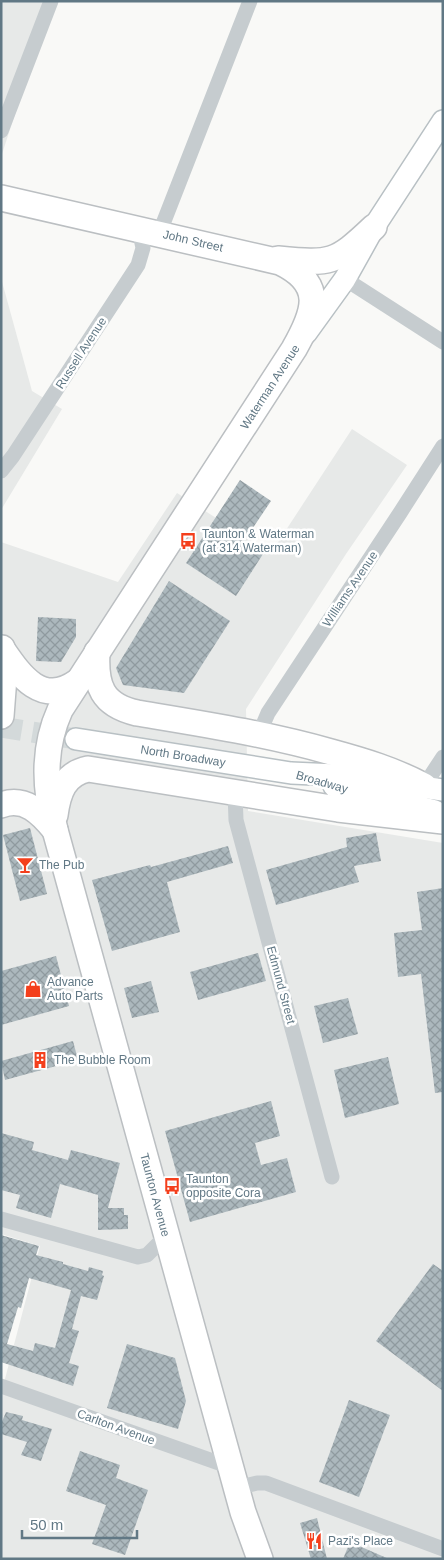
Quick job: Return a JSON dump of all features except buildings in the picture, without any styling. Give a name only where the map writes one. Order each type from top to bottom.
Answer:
[{"type":"highway","name":"John Street","points":[[1,198],[280,262],[301,276],[311,290],[311,314],[294,350]]},
{"type":"highway","points":[[264,258],[310,262],[330,260],[348,252],[374,227]]},
{"type":"highway","name":"Waterman Avenue","points":[[77,682],[294,350]]},
{"type":"highway","points":[[2,647],[18,672],[34,687],[55,690],[67,688],[77,682]]},
{"type":"highway","points":[[1,716],[4,677],[2,647]]},
{"type":"highway","points":[[96,652],[96,670],[99,685],[105,697],[115,706],[137,713],[300,743],[370,763],[433,788]]},
{"type":"highway","name":"Taunton Avenue","points":[[77,682],[56,718],[48,747],[46,766],[47,791],[54,830],[242,1512],[260,1559]]},
{"type":"highway","points":[[54,830],[56,808],[61,790],[69,777],[88,769],[338,809],[443,821]]},
{"type":"highway","points":[[1,805],[13,802],[27,805],[38,812],[54,830]]},
{"type":"highway","points":[[242,1512],[251,1559]]},
{"type":"main road","name":"Waterman Avenue","points":[[294,350],[345,279],[374,227],[443,121]]},
{"type":"main road","name":"North Broadway","points":[[76,739],[291,773]]},
{"type":"main road","name":"Broadway","points":[[291,773],[336,775],[433,788]]},
{"type":"main road","name":"Broadway","points":[[291,773],[335,787],[443,813]]},
{"type":"street","points":[[1,131],[52,1]]},
{"type":"street","name":"Russell Avenue","points":[[1,471],[138,264],[143,242],[250,1]]},
{"type":"street","points":[[345,279],[443,342]]},
{"type":"street","name":"Williams Avenue","points":[[259,734],[268,713],[443,446]]},
{"type":"street","points":[[433,788],[443,757]]},
{"type":"street","name":"Edmund Street","points":[[235,793],[236,820],[332,1176]]},
{"type":"street","points":[[1,1219],[133,1257],[147,1255],[166,1236]]},
{"type":"street","name":"Carlton Avenue","points":[[1,1386],[233,1478]]},
{"type":"street","points":[[233,1478],[266,1483],[443,1549]]},
{"type":"shaded area","points":[[1,1],[52,1],[1,157]]},
{"type":"shaded area","points":[[1,278],[32,391],[62,409],[1,510]]},
{"type":"shaded area","points":[[352,429],[407,465],[346,554],[246,709],[248,811],[443,843],[443,1559],[1,1559],[1,1394],[40,1246],[1,1234],[1,542],[118,582],[177,493],[271,553]]},
{"type":"tunnel","points":[[1,727],[76,739]]},
{"type":"place","name":"Taunton & Waterman (at 314 Waterman)","points":[[188,541]]},
{"type":"place","name":"The Pub","points":[[25,865]]},
{"type":"place","name":"Advance Auto Parts","points":[[33,989]]},
{"type":"place","name":"The Bubble Room","points":[[40,1060]]},
{"type":"place","name":"Taunton opposite Cora","points":[[172,1186]]},
{"type":"place","name":"Pazi's Place","points":[[314,1541]]}]
